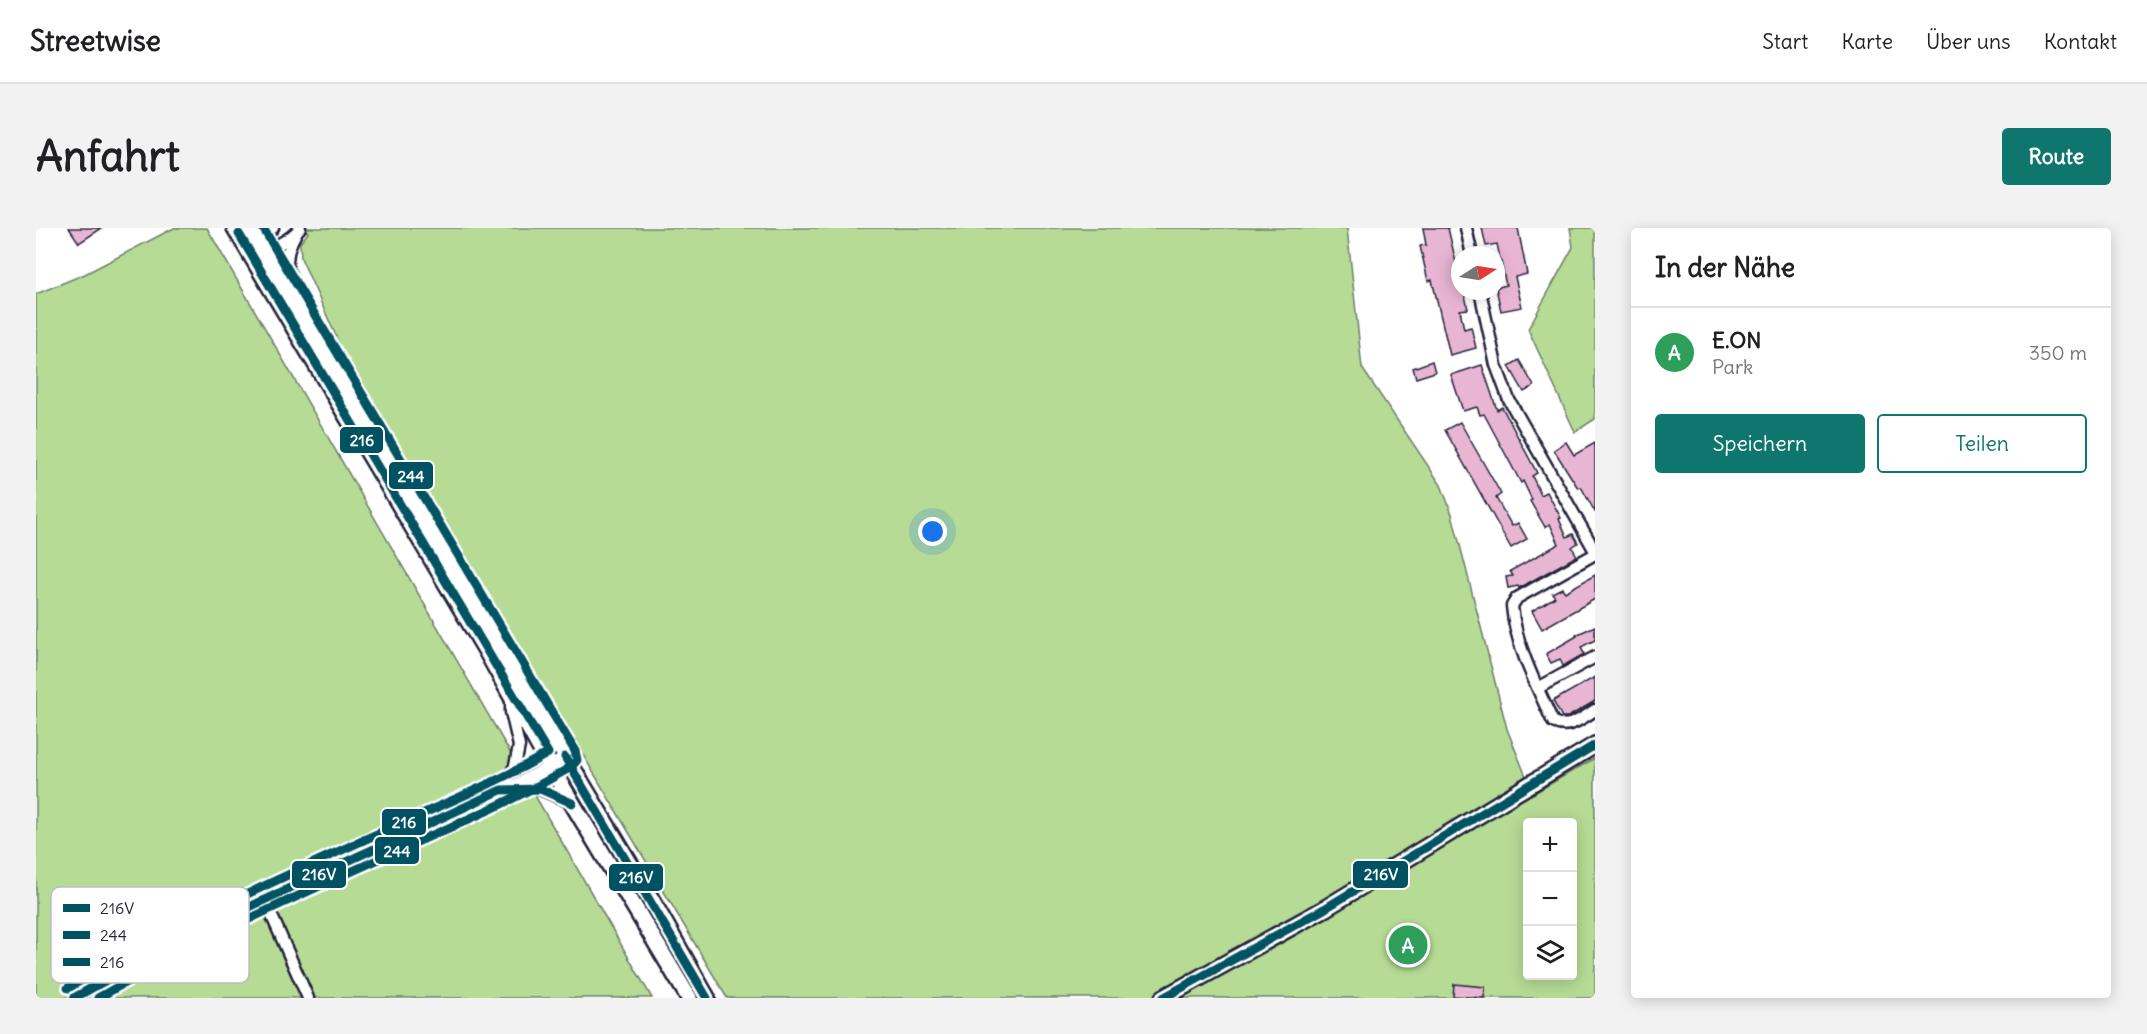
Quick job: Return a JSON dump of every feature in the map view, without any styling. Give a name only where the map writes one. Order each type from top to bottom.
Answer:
[{"type":"main road","points":[[235,228],[254,242],[299,313],[707,998]]},
{"type":"main road","points":[[254,242],[550,766],[689,998]]},
{"type":"main road","points":[[1163,998],[1324,909],[1595,745]]},
{"type":"street","points":[[254,242],[273,228]]},
{"type":"street","points":[[1466,228],[1470,246]]},
{"type":"street","points":[[254,242],[282,242],[298,230]]},
{"type":"street","points":[[298,230],[291,242],[286,269],[299,313]]},
{"type":"street","points":[[1482,300],[1496,365],[1509,400],[1595,553],[1517,598],[1512,606],[1513,618],[1553,722],[1560,726],[1567,726],[1595,710]]},
{"type":"street","points":[[1538,688],[1595,657]]},
{"type":"street","points":[[501,790],[515,766],[519,746],[511,712],[511,697]]},
{"type":"street","points":[[249,906],[501,790],[565,757]]},
{"type":"street","points":[[501,790],[540,789],[572,803]]},
{"type":"street","points":[[264,898],[308,998]]},
{"type":"street","points":[[74,998],[98,983]]},
{"type":"green space","points":[[174,228],[207,228],[652,998],[36,998],[36,294],[85,274]]},
{"type":"green space","points":[[305,228],[1347,228],[1362,368],[1441,485],[1452,514],[1507,729],[1533,794],[1595,758],[1595,998],[727,998],[340,345],[301,258],[300,243],[308,233]]},
{"type":"green space","points":[[1570,228],[1595,228],[1595,419],[1575,432],[1528,329],[1573,247]]},
{"type":"green space","points":[[293,264],[330,342],[423,499],[418,498],[313,322],[295,281]]},
{"type":"building","points":[[69,228],[102,228],[79,243]]},
{"type":"building","points":[[1423,228],[1448,228],[1452,246],[1451,300],[1466,300],[1468,309],[1460,310],[1464,329],[1471,327],[1476,348],[1450,355],[1432,280],[1428,281],[1420,246],[1426,245]]},
{"type":"building","points":[[1482,228],[1518,228],[1527,274],[1515,277],[1522,307],[1501,311],[1499,300],[1505,300],[1506,285],[1505,246],[1497,246],[1497,244],[1486,246]]},
{"type":"building","points":[[1519,360],[1534,386],[1524,392],[1509,366]]},
{"type":"building","points":[[1432,361],[1435,372],[1416,378],[1413,368]]},
{"type":"building","points":[[1482,365],[1497,410],[1502,407],[1537,473],[1532,476],[1541,495],[1547,492],[1561,518],[1559,519],[1567,537],[1573,534],[1578,543],[1572,547],[1577,556],[1519,588],[1518,586],[1508,588],[1506,577],[1513,576],[1510,571],[1559,544],[1550,524],[1545,527],[1530,501],[1532,500],[1523,481],[1521,483],[1484,414],[1480,415],[1477,407],[1463,411],[1451,375]]},
{"type":"building","points":[[1460,422],[1501,494],[1496,498],[1512,526],[1518,523],[1527,539],[1511,548],[1445,430]]},
{"type":"building","points":[[1566,442],[1574,455],[1595,443],[1595,512],[1581,487],[1578,488],[1554,450]]},
{"type":"building","points":[[1595,575],[1595,599],[1542,629],[1532,611],[1555,597],[1552,593],[1562,588],[1565,592]]},
{"type":"building","points":[[1595,626],[1595,640],[1581,647],[1584,654],[1563,666],[1560,659],[1551,663],[1546,654]]},
{"type":"building","points":[[1595,677],[1595,701],[1568,717],[1562,717],[1553,701]]},
{"type":"building","points":[[1454,984],[1485,987],[1484,998],[1453,996]]},
{"type":"transit line","name":"244","points":[[249,919],[508,801],[571,767],[577,760],[575,751],[263,228]]},
{"type":"transit line","name":"216","points":[[239,234],[548,753],[486,785],[249,893]]},
{"type":"transit line","name":"216V","points":[[1163,998],[1324,909],[1595,745]]},
{"type":"transit line","name":"216V","points":[[565,757],[707,998]]},
{"type":"transit line","name":"216V","points":[[249,907],[501,790],[540,789],[572,803]]},
{"type":"transit line","name":"216","points":[[68,988],[77,983]]},
{"type":"transit line","name":"216V","points":[[74,998],[101,983]]},
{"type":"transit line","name":"244","points":[[98,998],[124,983]]},
{"type":"place","name":"E.ON","points":[[1408,945]]}]
